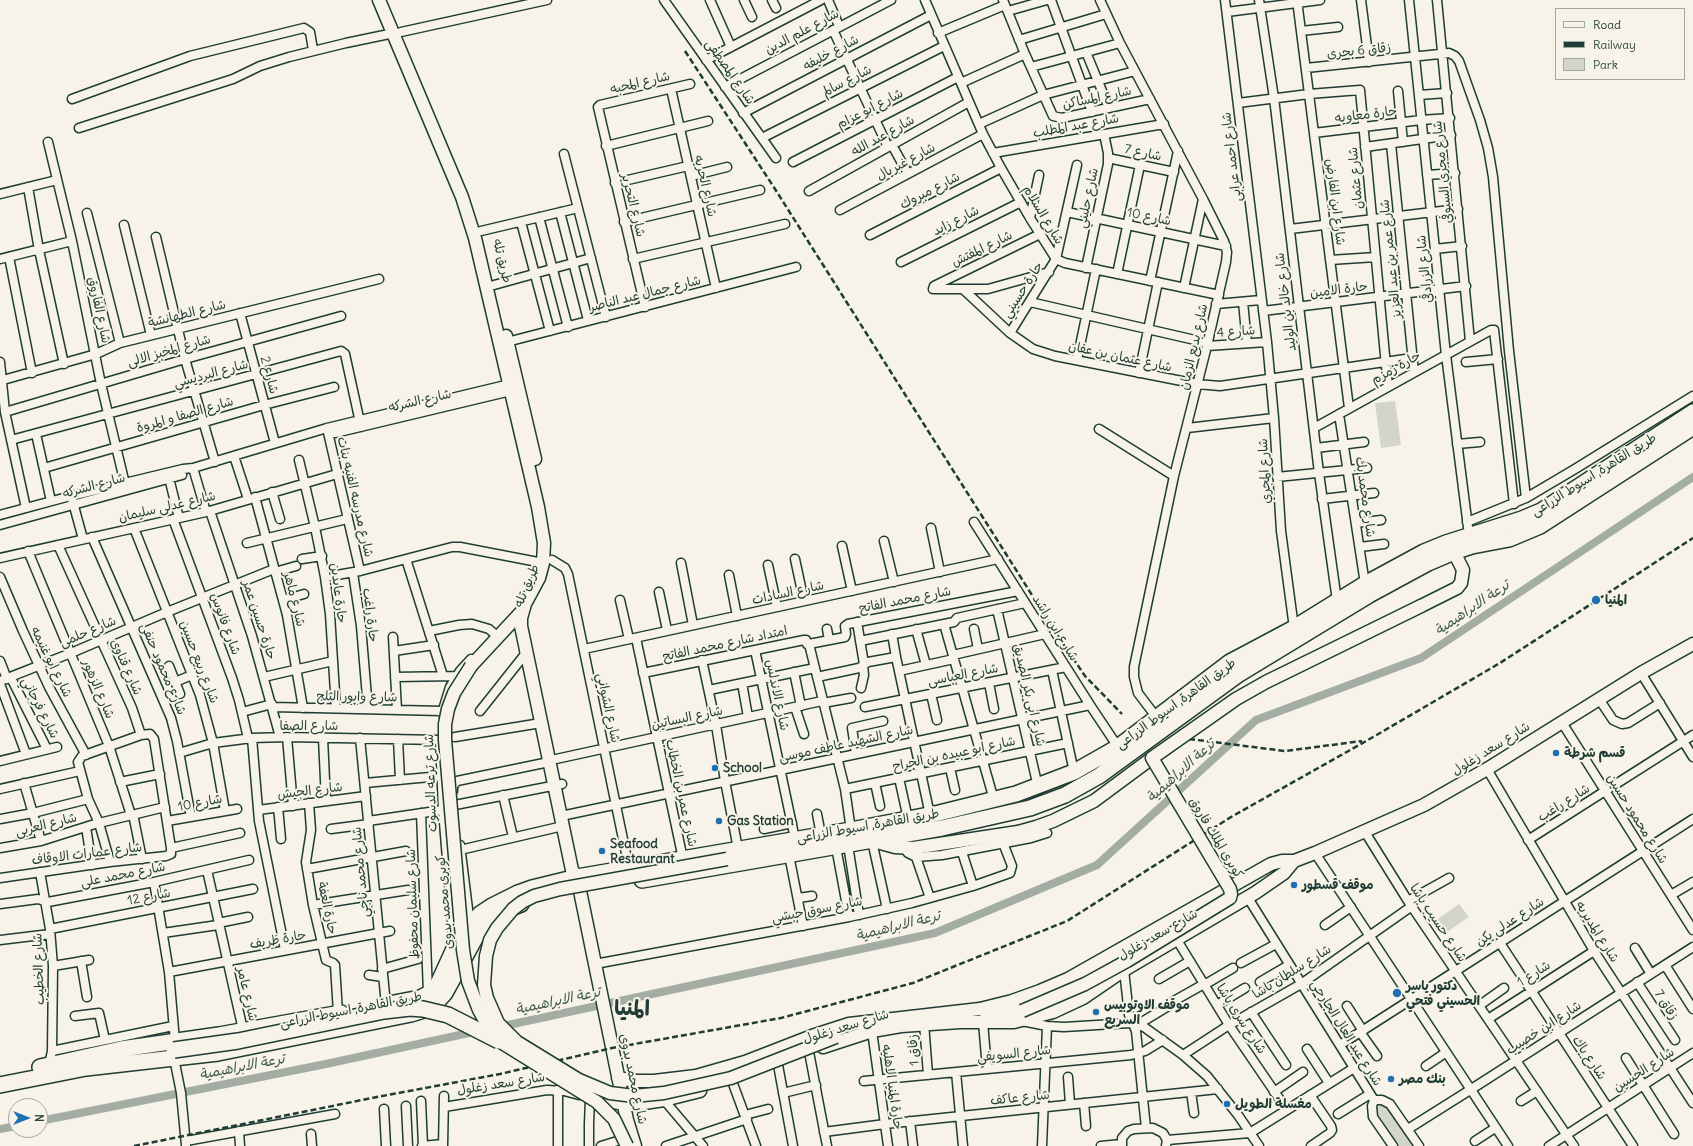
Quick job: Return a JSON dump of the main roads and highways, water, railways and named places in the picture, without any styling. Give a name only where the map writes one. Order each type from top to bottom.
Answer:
[{"type":"highway","name":"طريق القاهرة, اسيوط الزراعى","points":[[0,1085],[86,1068],[174,1055],[218,1053],[403,1016],[424,1010],[436,1003],[445,993],[478,932],[507,904],[532,888],[579,884],[789,855],[872,841],[994,800],[1038,787],[1074,772],[1118,747],[1157,718],[1294,628],[1366,584],[1468,529],[1522,520],[1541,511],[1693,412]]},
{"type":"highway","name":"طريق القاهرة, اسيوط الزراعى","points":[[579,884],[629,868],[683,859],[732,854],[795,839],[908,819],[937,819],[1030,808],[1065,795],[1099,776],[1234,668],[1428,563],[1472,546],[1509,539],[1540,526],[1693,427]]},
{"type":"highway","name":"طريق القاهرة, اسيوط الزراعى","points":[[174,1055],[243,1030],[420,998],[428,994],[437,986],[454,949],[470,925],[480,914],[507,904]]},
{"type":"highway","points":[[0,1076],[51,1058],[80,1057],[94,1060],[174,1055],[384,1011],[410,1008],[423,1009],[448,1015],[500,1040]]},
{"type":"main road","name":"طريق تله","points":[[379,0],[398,33],[461,171],[481,231],[494,285],[504,343]]},
{"type":"main road","name":"طريق تله","points":[[387,0],[398,33],[462,197],[504,343],[514,387],[548,562],[539,578],[521,626],[541,723],[553,760]]},
{"type":"main road","name":"طريق القاهرة, اسيوط الزراعى","points":[[732,854],[852,839],[872,841],[904,848],[1018,832],[1053,821],[1094,801],[1236,699],[1266,682],[1457,588],[1461,583],[1463,570],[1454,552]]},
{"type":"main road","name":"طريق تله","points":[[524,616],[529,632],[558,784],[572,870],[579,884]]},
{"type":"main road","name":"كوبرى محمد بدوى","points":[[524,616],[496,635],[471,666],[454,693],[448,708],[445,724],[445,740],[465,966],[473,996],[488,1026],[500,1040],[597,1102],[614,1119],[627,1143]]},
{"type":"main road","name":"شارع سعد زغلول","points":[[618,1078],[636,1081],[654,1081],[696,1076],[745,1062],[812,1036],[849,1024],[980,1009],[1012,1001],[1068,979],[1265,867],[1276,862],[1294,860],[1315,853],[1424,805],[1487,769],[1641,673],[1693,644]]},
{"type":"main road","name":"كوبرى الملك فاروق","points":[[980,1009],[996,1013],[1007,1013],[1021,1016],[1085,984],[1134,957],[1230,898],[1230,889],[1152,758]]},
{"type":"main road","points":[[732,854],[560,889],[534,896],[522,902],[509,913],[497,928],[490,940],[486,956],[484,985],[487,998],[498,1023],[517,1042],[579,1080],[610,1093],[634,1096],[664,1093],[730,1078],[836,1037],[894,1019]]},
{"type":"main road","name":"شارع سعد زغلول","points":[[624,1106],[664,1100],[732,1081],[778,1065],[809,1052],[872,1031],[924,1024],[984,1022],[1064,1008],[1083,998],[1124,970],[1248,898],[1275,880],[1294,860]]},
{"type":"main road","name":"شارع محمد بدوى","points":[[579,884],[624,1106],[627,1143]]},
{"type":"main road","points":[[1007,1013],[1007,1008],[1012,1001]]},
{"type":"waterway","name":"ترعة الابراهيمية","points":[[499,1027],[935,933],[1097,865],[1256,720],[1421,658],[1693,477]]},
{"type":"waterway","name":"ترعة الابراهيمية","points":[[48,1119],[326,1064],[478,1031]]},
{"type":"waterway","name":"ترعة الابراهيمية","points":[[0,1129],[8,1128]]},
{"type":"railway","points":[[685,51],[775,189],[1056,633],[1085,676],[1122,714]]},
{"type":"railway","points":[[134,1146],[500,1074],[612,1048],[781,1018],[913,983],[1067,921],[1231,817],[1368,740],[1500,663],[1693,538]]},
{"type":"railway","points":[[1189,739],[1285,751],[1362,741]]},
{"type":"place","name":"المنيا","points":[[1596,600]]},
{"type":"place","name":"قسم شرطة","points":[[1556,753]]},
{"type":"place","name":"School","points":[[715,768]]},
{"type":"place","name":"Gas Station","points":[[719,821]]},
{"type":"place","name":"Seafood Restaurant","points":[[602,851]]},
{"type":"place","name":"موقف قسطور","points":[[1294,885]]},
{"type":"place","name":"دكتور ياسر الحسيني فتحي","points":[[1397,993]]},
{"type":"place","name":"موقف الاوتوبيس السريع","points":[[1096,1012]]},
{"type":"place","name":"بنك مصر","points":[[1391,1079]]},
{"type":"place","name":"مغسلة الطويل","points":[[1227,1104]]},
{"type":"district","name":"المنيا","points":[[632,1009]]}]
